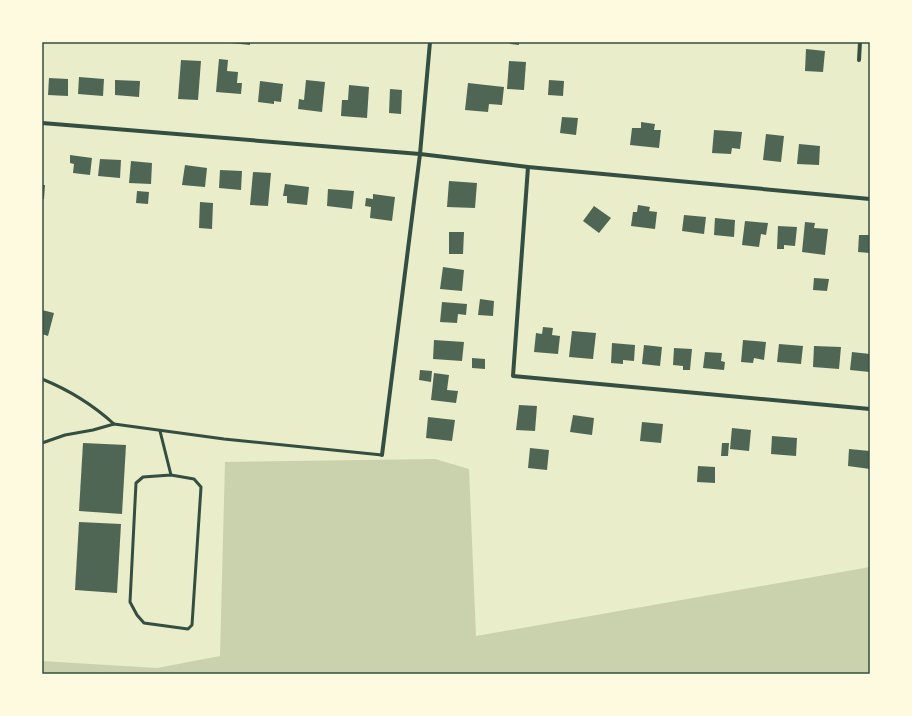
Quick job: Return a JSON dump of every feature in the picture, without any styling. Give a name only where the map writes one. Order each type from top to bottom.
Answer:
[{"type":"street","points":[[382,455],[420,154],[430,42]]},
{"type":"street","points":[[859,60],[860,42]]},
{"type":"street","points":[[42,123],[420,154],[528,168],[870,199]]},
{"type":"street","points":[[528,168],[513,376],[870,410]]},
{"type":"lane","points":[[42,379],[66,389],[100,412],[114,424]]},
{"type":"lane","points":[[42,443],[114,424],[160,431],[382,455]]},
{"type":"lane","points":[[160,431],[171,475]]},
{"type":"lane","points":[[171,475],[194,479],[201,487],[192,625],[188,629],[144,623],[137,615],[130,602],[136,483],[143,477],[171,475]]},
{"type":"green space","points":[[435,459],[469,469],[476,636],[870,567],[870,674],[42,674],[42,661],[157,668],[220,656],[225,462]]},
{"type":"building","points":[[250,42],[250,45],[230,43]]},
{"type":"building","points":[[510,42],[519,42],[519,45],[510,44]]},
{"type":"building","points":[[806,49],[825,51],[823,72],[805,71]]},
{"type":"building","points":[[219,59],[228,60],[227,71],[238,72],[237,83],[242,83],[241,94],[216,92]]},
{"type":"building","points":[[181,60],[201,61],[198,100],[178,99]]},
{"type":"building","points":[[509,61],[526,62],[524,90],[507,89]]},
{"type":"building","points":[[79,77],[104,79],[103,96],[78,94]]},
{"type":"building","points":[[49,78],[68,79],[68,96],[48,95]]},
{"type":"building","points":[[115,80],[140,81],[139,97],[115,95]]},
{"type":"building","points":[[306,80],[325,82],[322,112],[298,109],[299,99],[304,100]]},
{"type":"building","points":[[549,80],[564,81],[563,96],[548,95]]},
{"type":"building","points":[[260,81],[283,84],[281,102],[274,101],[274,104],[258,102]]},
{"type":"building","points":[[468,83],[504,87],[502,105],[489,104],[488,112],[465,110]]},
{"type":"building","points":[[349,85],[369,87],[367,118],[341,116],[342,100],[348,100]]},
{"type":"building","points":[[390,89],[402,90],[401,114],[389,113]]},
{"type":"building","points":[[562,117],[578,118],[576,135],[560,133]]},
{"type":"building","points":[[641,122],[655,124],[654,130],[661,130],[659,148],[630,145],[632,128],[641,128]]},
{"type":"building","points":[[714,130],[742,132],[740,149],[732,148],[731,154],[712,153]]},
{"type":"building","points":[[766,134],[784,136],[781,162],[763,160]]},
{"type":"building","points":[[799,144],[820,146],[819,165],[797,164]]},
{"type":"building","points":[[70,155],[92,158],[90,175],[73,173],[74,164],[70,163]]},
{"type":"building","points":[[100,159],[121,160],[120,178],[98,176]]},
{"type":"building","points":[[131,161],[152,163],[151,184],[129,183]]},
{"type":"building","points":[[185,165],[207,168],[205,187],[182,185]]},
{"type":"building","points":[[220,170],[242,171],[241,190],[219,188]]},
{"type":"building","points":[[253,172],[271,173],[268,206],[250,205]]},
{"type":"building","points":[[449,181],[477,183],[475,208],[447,207]]},
{"type":"building","points":[[285,184],[309,187],[307,205],[287,203],[287,196],[283,196]]},
{"type":"building","points":[[42,185],[45,185],[44,199],[42,199]]},
{"type":"building","points":[[328,189],[354,191],[352,209],[327,206]]},
{"type":"building","points":[[137,191],[149,192],[148,204],[136,203]]},
{"type":"building","points":[[373,194],[395,197],[392,221],[370,218],[371,207],[365,206],[366,198],[373,199]]},
{"type":"building","points":[[200,202],[213,203],[212,229],[199,228]]},
{"type":"building","points":[[638,205],[650,207],[649,211],[657,212],[655,229],[631,226],[633,212],[637,212]]},
{"type":"building","points":[[594,206],[611,218],[599,233],[583,221]]},
{"type":"building","points":[[684,215],[706,217],[704,234],[682,231]]},
{"type":"building","points":[[715,218],[735,220],[734,237],[714,235]]},
{"type":"building","points":[[745,221],[768,223],[766,235],[761,234],[759,247],[742,245]]},
{"type":"building","points":[[805,222],[815,223],[814,228],[828,229],[825,255],[802,252]]},
{"type":"building","points":[[778,226],[797,227],[795,246],[784,245],[784,249],[777,249]]},
{"type":"building","points":[[449,232],[464,232],[463,254],[449,254]]},
{"type":"building","points":[[859,235],[870,235],[870,253],[858,252]]},
{"type":"building","points":[[443,267],[464,270],[462,291],[440,289]]},
{"type":"building","points":[[814,278],[829,279],[827,291],[813,290]]},
{"type":"building","points":[[480,299],[494,301],[493,316],[478,315]]},
{"type":"building","points":[[442,302],[467,304],[466,315],[458,314],[457,323],[440,322]]},
{"type":"building","points":[[42,310],[54,313],[48,336],[42,334]]},
{"type":"building","points":[[543,327],[553,328],[552,335],[560,336],[558,354],[534,352],[536,333],[542,334]]},
{"type":"building","points":[[572,331],[596,333],[593,359],[569,357]]},
{"type":"building","points":[[434,340],[464,342],[462,361],[433,359]]},
{"type":"building","points":[[743,340],[766,342],[764,360],[754,358],[753,363],[741,362]]},
{"type":"building","points":[[612,343],[635,345],[634,361],[623,360],[623,364],[611,363]]},
{"type":"building","points":[[779,344],[803,346],[801,364],[777,362]]},
{"type":"building","points":[[644,345],[662,347],[660,366],[642,364]]},
{"type":"building","points":[[814,346],[841,347],[839,369],[813,367]]},
{"type":"building","points":[[674,348],[692,349],[690,370],[683,370],[683,366],[673,365]]},
{"type":"building","points":[[705,352],[722,353],[721,361],[725,362],[724,370],[703,368]]},
{"type":"building","points":[[852,352],[870,354],[870,372],[850,370]]},
{"type":"building","points":[[472,358],[485,359],[485,369],[472,368]]},
{"type":"building","points":[[420,370],[432,371],[431,382],[419,380]]},
{"type":"building","points":[[434,373],[449,375],[447,390],[458,391],[456,403],[431,400]]},
{"type":"building","points":[[519,405],[537,406],[535,431],[516,430]]},
{"type":"building","points":[[573,415],[594,418],[592,435],[570,432]]},
{"type":"building","points":[[428,417],[455,420],[452,441],[426,438]]},
{"type":"building","points":[[642,422],[663,424],[661,443],[640,441]]},
{"type":"building","points":[[732,428],[751,430],[749,451],[730,449]]},
{"type":"building","points":[[772,436],[797,438],[796,456],[771,454]]},
{"type":"building","points":[[83,443],[126,445],[122,514],[79,511]]},
{"type":"building","points":[[722,443],[729,443],[728,456],[721,456]]},
{"type":"building","points":[[530,448],[549,450],[547,470],[528,468]]},
{"type":"building","points":[[849,449],[870,451],[870,469],[848,466]]},
{"type":"building","points":[[698,466],[715,467],[715,483],[697,482]]},
{"type":"building","points":[[79,522],[121,524],[117,593],[75,590]]}]
